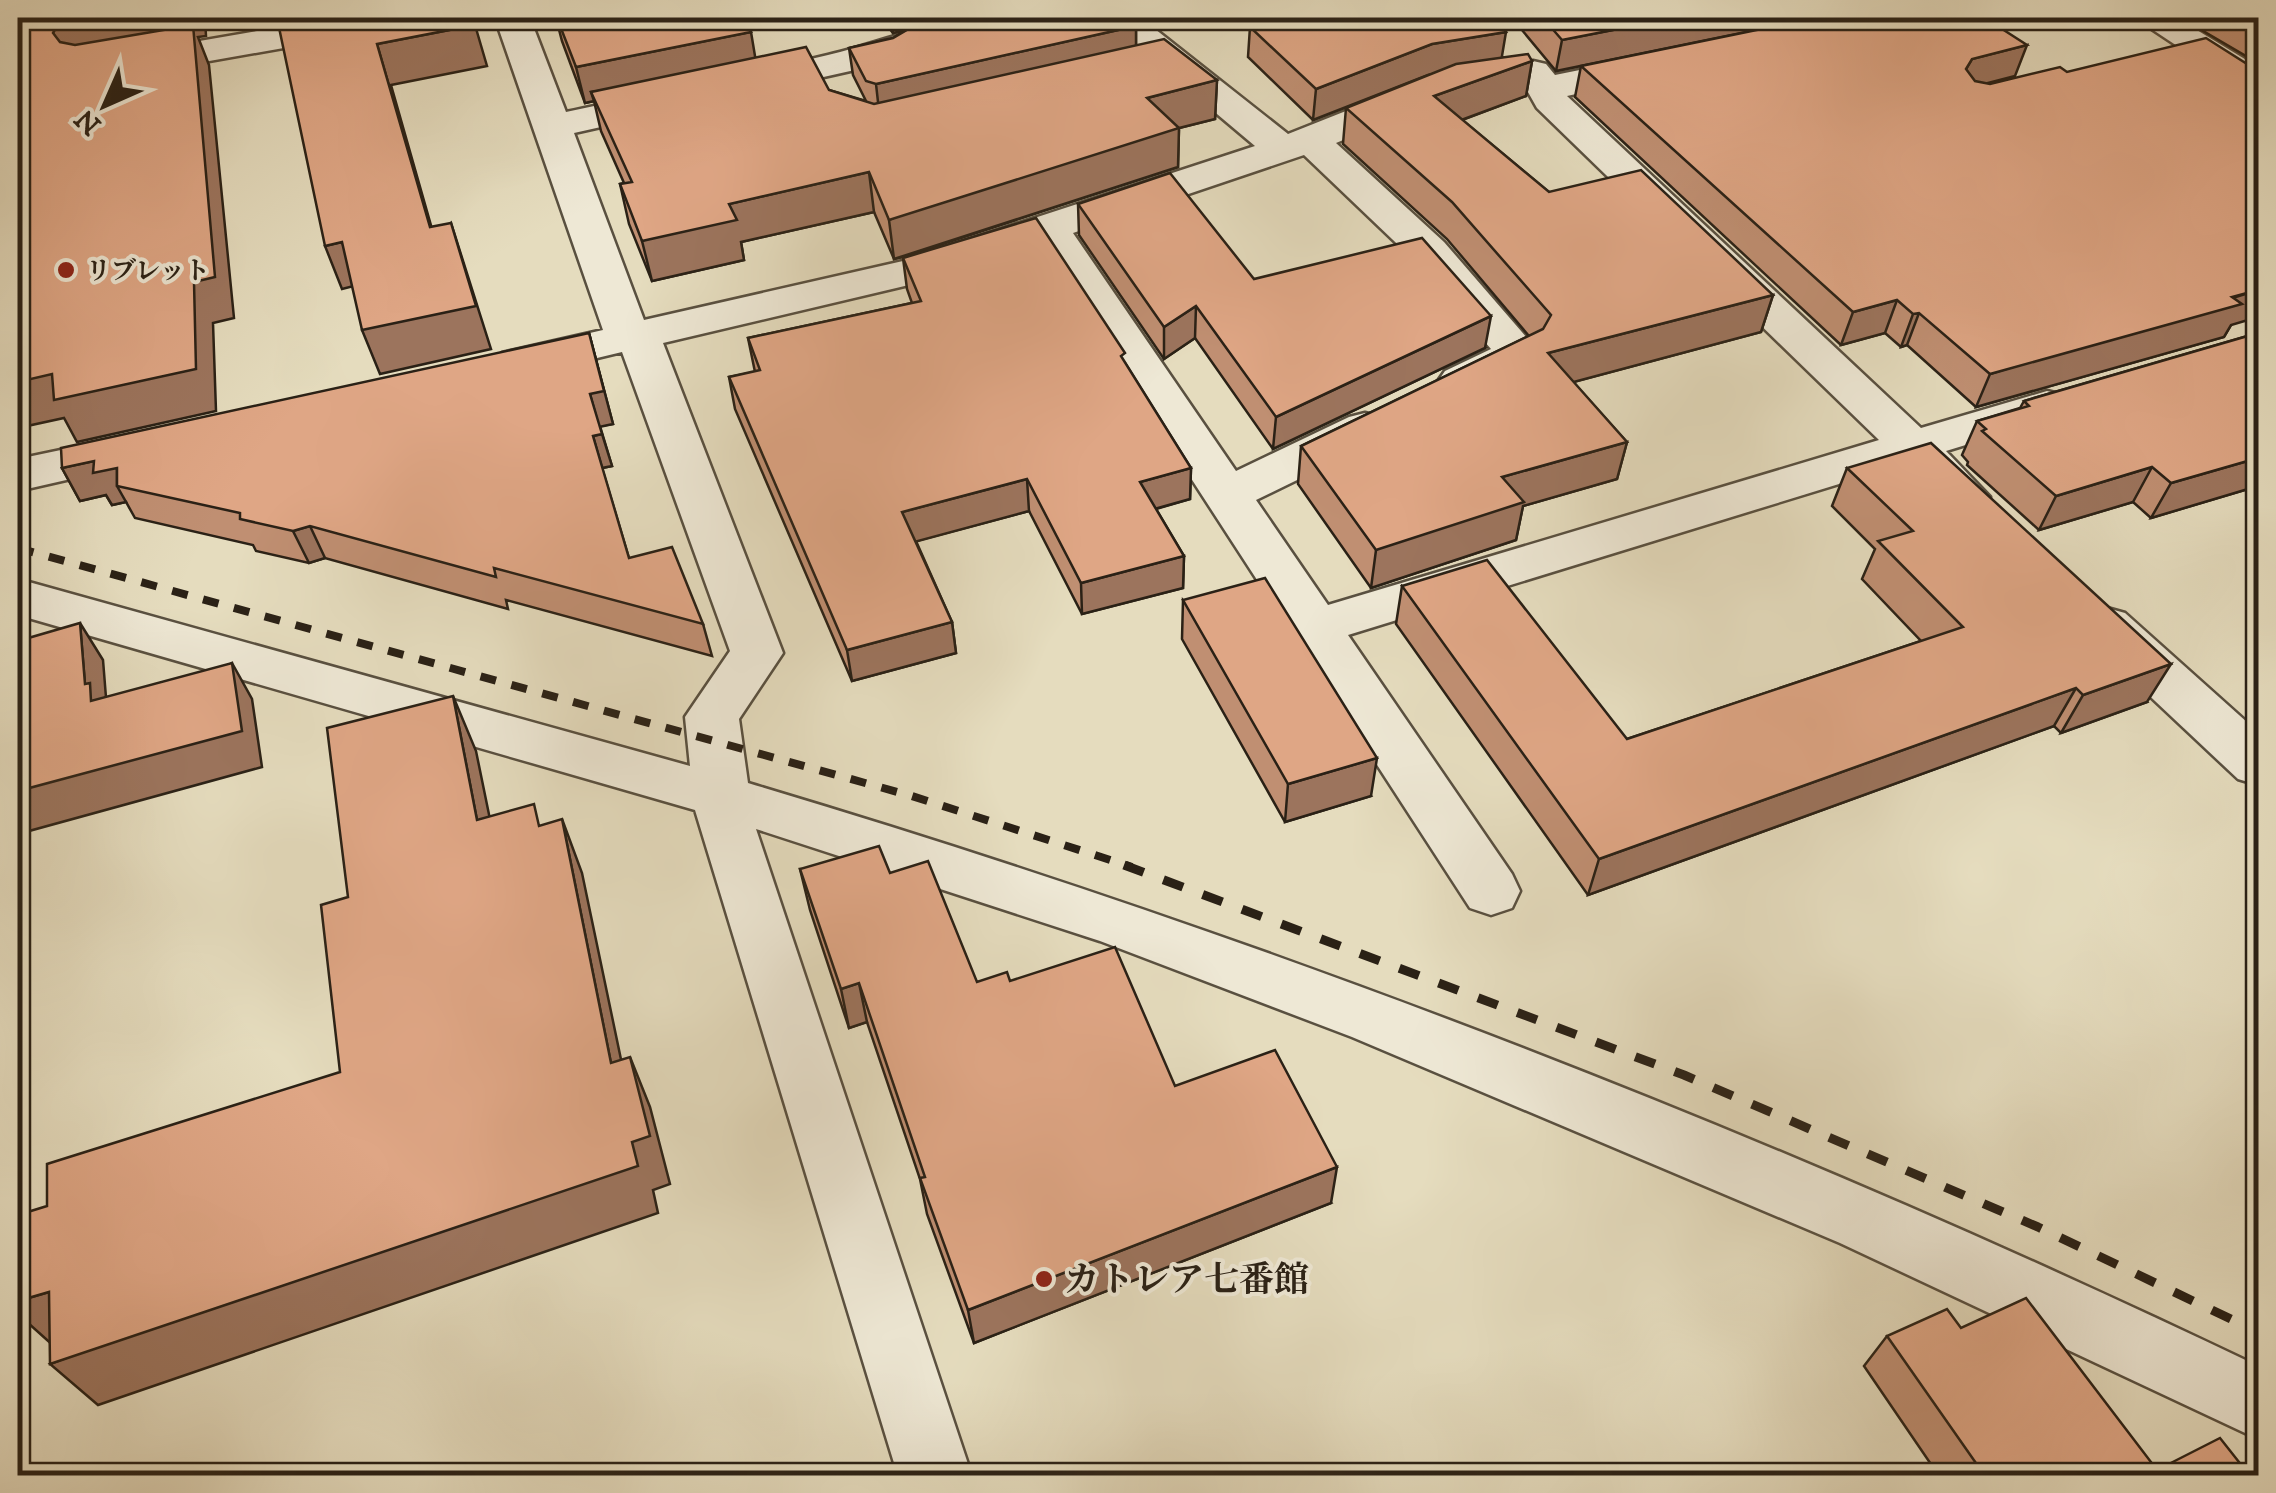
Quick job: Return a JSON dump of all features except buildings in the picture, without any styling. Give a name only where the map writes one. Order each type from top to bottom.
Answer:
[{"type":"street","points":[[92,70],[392,18]]},
{"type":"street","points":[[513,18],[550,127],[757,653],[712,717],[724,818],[935,1476]]},
{"type":"street","points":[[550,127],[826,67],[882,53],[901,42],[1004,18]]},
{"type":"street","points":[[1120,18],[1172,60],[1296,144],[1429,250],[1518,354],[1229,494]]},
{"type":"street","points":[[2153,18],[2258,83]]},
{"type":"street","points":[[2144,60],[2200,46]]},
{"type":"street","points":[[476,372],[914,272],[1296,144],[1442,86],[1530,68],[1691,58]]},
{"type":"street","points":[[1136,68],[1172,60]]},
{"type":"street","points":[[826,67],[848,108]]},
{"type":"street","points":[[1530,68],[1550,100],[1642,192],[1996,525]]},
{"type":"street","points":[[1050,229],[1318,626],[1490,891]]},
{"type":"street","points":[[1318,626],[2093,392]]},
{"type":"street","points":[[18,475],[170,441]]},
{"type":"street","points":[[2069,592],[2258,764]]},
{"type":"street","points":[[18,597],[722,794],[1123,924],[1375,1016],[2083,1316],[2258,1402]]},
{"type":"railway","points":[[18,548],[912,796],[1132,867]]},
{"type":"railway","points":[[1124,865],[1684,1075],[2038,1227],[2258,1332]]},
{"type":"place","name":"リブレット","points":[[66,270]]},
{"type":"place","name":"カトレア七番館","points":[[1044,1279]]}]
